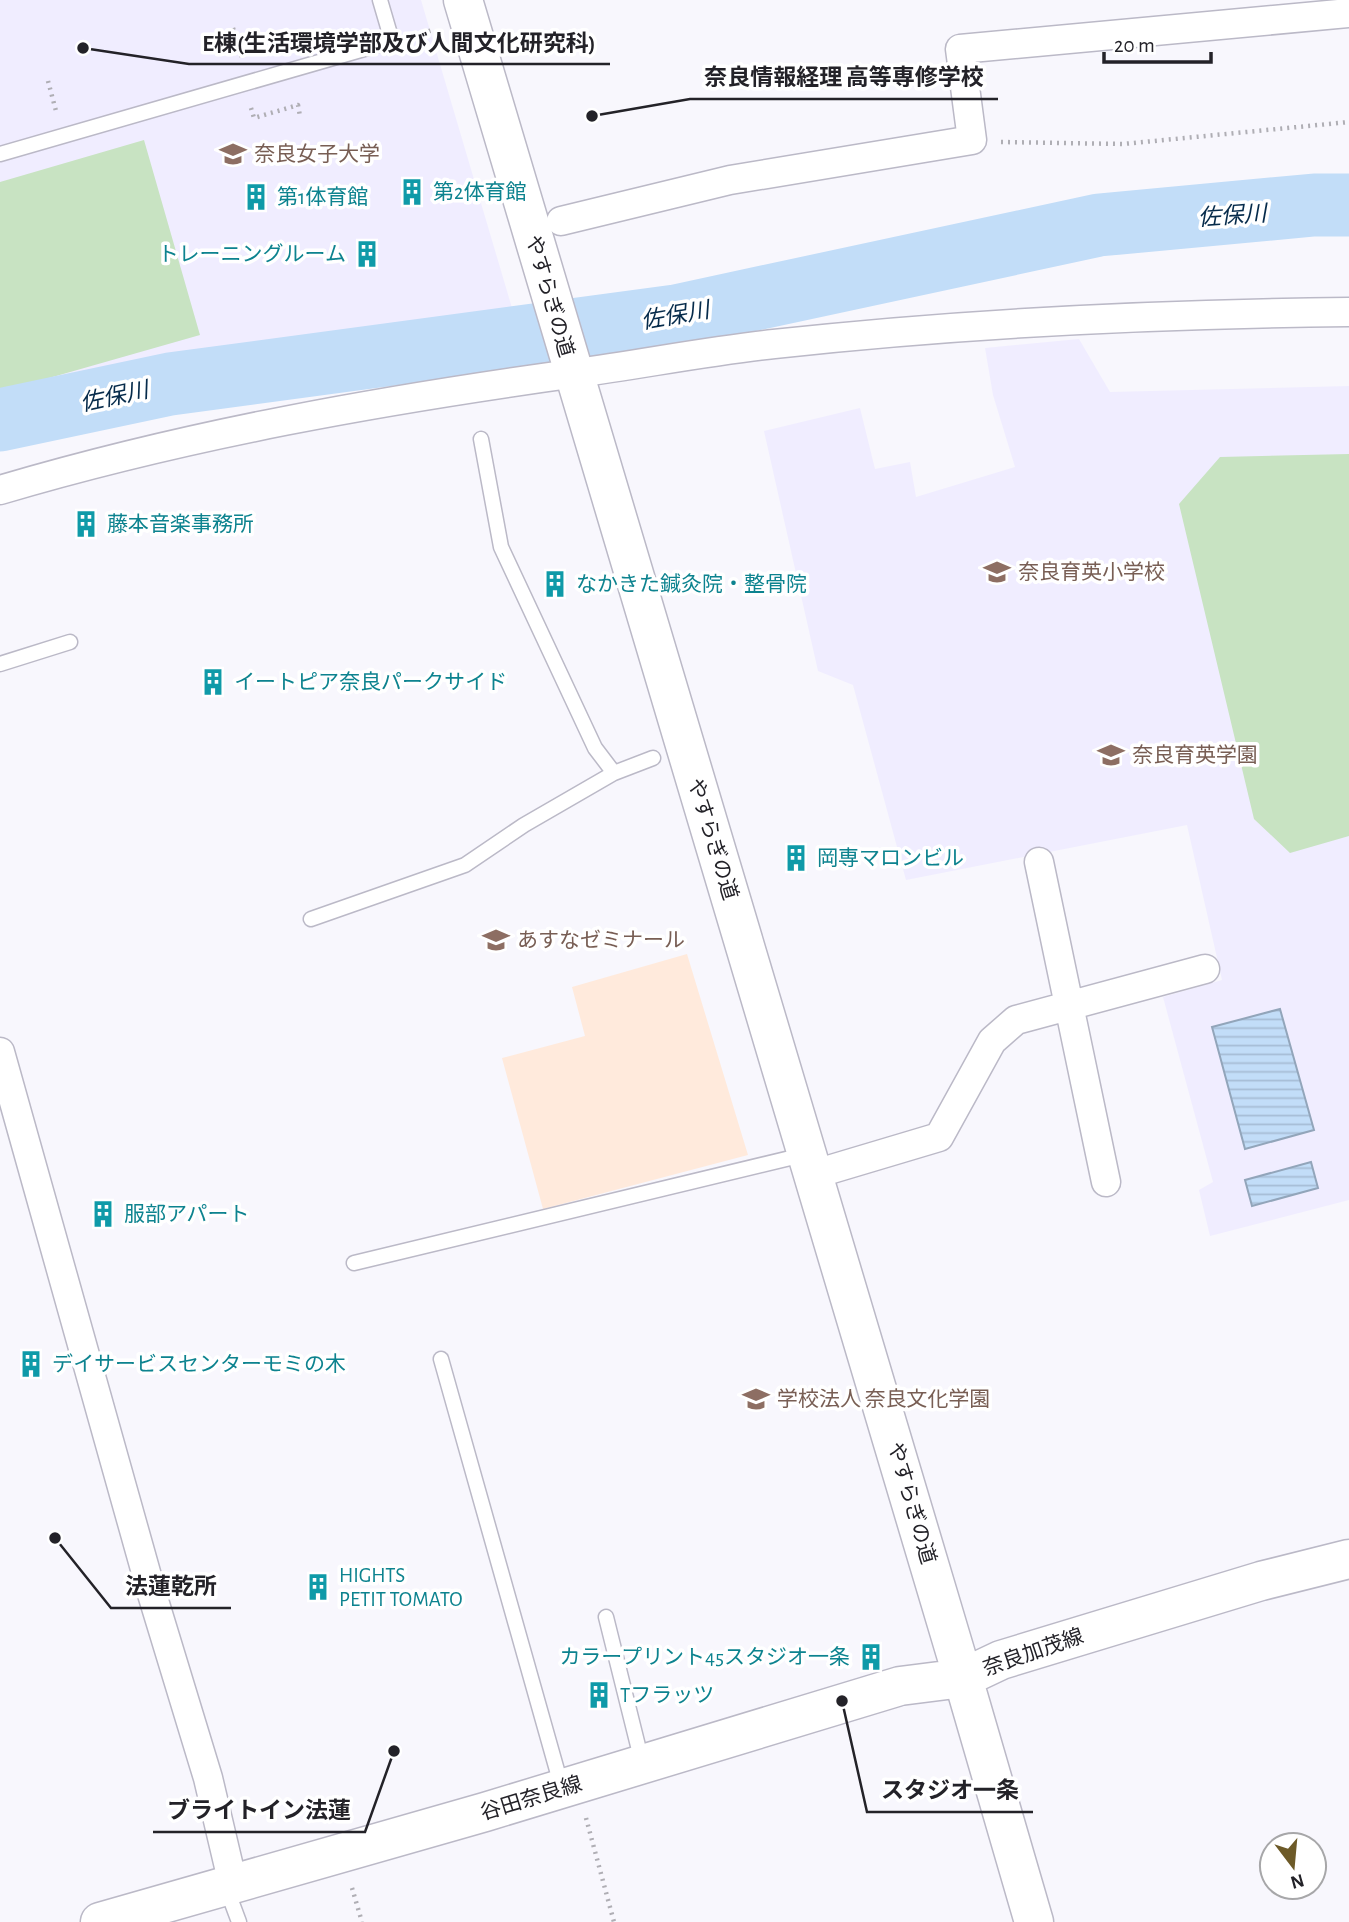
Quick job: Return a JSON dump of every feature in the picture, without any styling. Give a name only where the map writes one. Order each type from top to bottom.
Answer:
[{"type":"street","name":"やすらぎの道","points":[[463,0],[963,1678]]},
{"type":"street","points":[[561,221],[730,180],[972,140],[960,48],[1349,13]]},
{"type":"street","points":[[0,490],[135,451],[235,429],[529,378],[570,364],[1017,322],[1209,313],[1349,312]]},
{"type":"street","points":[[1040,862],[1106,1182]]},
{"type":"street","points":[[812,1164],[939,1137],[992,1041],[1016,1020],[1205,970]]},
{"type":"street","points":[[0,1052],[152,1594],[208,1778],[230,1885]]},
{"type":"street","name":"奈良加茂線","points":[[1034,1922],[963,1678],[1014,1656],[1261,1581],[1349,1559]]},
{"type":"street","name":"谷田奈良線","points":[[100,1922],[569,1786],[900,1686],[963,1678]]},
{"type":"lane","points":[[0,154],[392,41],[380,0]]},
{"type":"lane","points":[[481,439],[501,547],[595,748],[614,773]]},
{"type":"lane","points":[[0,664],[70,642]]},
{"type":"lane","points":[[311,919],[465,865],[524,825],[614,773],[653,758]]},
{"type":"lane","points":[[355,1263],[812,1164]]},
{"type":"lane","points":[[442,1359],[569,1786]]},
{"type":"lane","points":[[606,1617],[642,1764]]},
{"type":"lane","points":[[230,1885],[239,1922]]},
{"type":"path","points":[[48,81],[63,136]]},
{"type":"path","points":[[243,84],[254,117],[298,106],[300,117]]},
{"type":"path","points":[[972,140],[1123,144],[1349,122]]},
{"type":"path","points":[[569,1786],[614,1922]]},
{"type":"shaded area","name":"奈良女子大学","points":[[0,0],[421,0],[512,308],[202,356],[0,406]]},
{"type":"shaded area","name":"奈良育英学園","points":[[1079,339],[1110,392],[1349,386],[1349,1200],[1210,1236],[1199,1190],[1213,1182],[1163,997],[1222,980],[1187,825],[906,880],[853,685],[818,671],[764,431],[860,408],[875,469],[910,462],[916,497],[1015,467],[993,395],[985,348]]},
{"type":"shaded area","points":[[687,954],[748,1155],[543,1209],[502,1058],[585,1036],[572,987]]},
{"type":"green space","points":[[144,140],[200,335],[0,392],[0,182]]},
{"type":"green space","points":[[1349,454],[1349,836],[1290,853],[1254,819],[1179,504],[1220,457]]},
{"type":"water","points":[[1280,1009],[1314,1130],[1245,1149],[1212,1027]]},
{"type":"water","points":[[1311,1162],[1318,1188],[1252,1206],[1245,1180]]},
{"type":"waterway","name":"佐保川","points":[[0,420],[170,384],[676,316],[1099,225],[1314,205],[1349,205]]},
{"type":"place","name":"E棟(生活環境学部及び人間文化研究科)","points":[[83,48]]},
{"type":"place","name":"奈良情報経理 高等専修学校","points":[[592,116]]},
{"type":"place","name":"奈良女子大学","points":[[233,154]]},
{"type":"place","name":"第2体育館","points":[[412,192]]},
{"type":"place","name":"第1体育館","points":[[256,197]]},
{"type":"place","name":"トレーニングルーム","points":[[367,254]]},
{"type":"place","name":"藤本音楽事務所","points":[[86,524]]},
{"type":"place","name":"奈良育英小学校","points":[[997,572]]},
{"type":"place","name":"なかきた鍼灸院・整骨院","points":[[555,584]]},
{"type":"place","name":"イートピア奈良パークサイド","points":[[213,682]]},
{"type":"place","name":"奈良育英学園","points":[[1111,755]]},
{"type":"place","name":"岡専マロンビル","points":[[796,858]]},
{"type":"place","name":"あすなゼミナール","points":[[496,940]]},
{"type":"place","name":"服部アパート","points":[[103,1214]]},
{"type":"place","name":"デイサービスセンターモミの木","points":[[31,1364]]},
{"type":"place","name":"学校法人 奈良文化学園","points":[[756,1399]]},
{"type":"place","name":"法蓮乾所","points":[[55,1538]]},
{"type":"place","name":"HIGHTS PETIT TOMATO","points":[[318,1587]]},
{"type":"place","name":"カラープリント45スタジオ一条","points":[[871,1657]]},
{"type":"place","name":"Tフラッツ","points":[[599,1695]]},
{"type":"place","name":"スタジオ一条","points":[[842,1701]]},
{"type":"place","name":"ブライトイン法蓮","points":[[394,1751]]}]
